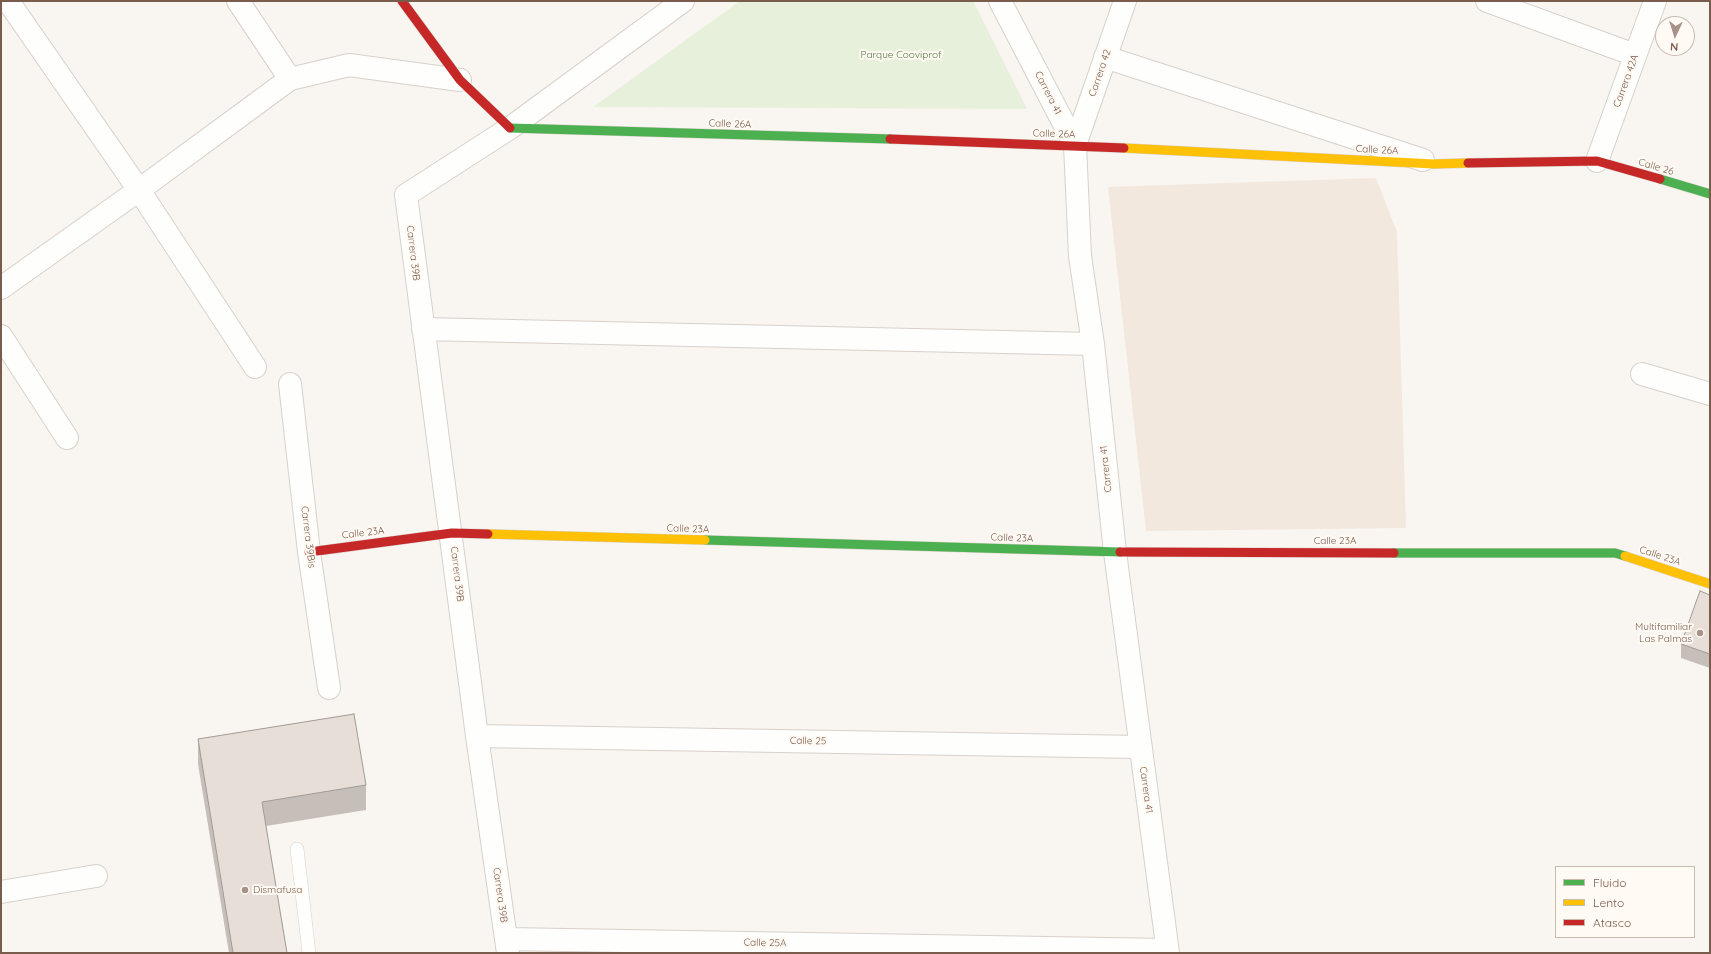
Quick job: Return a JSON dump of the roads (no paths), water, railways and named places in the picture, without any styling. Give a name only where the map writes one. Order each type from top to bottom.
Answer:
[{"type":"street","points":[[8,1],[139,190],[255,367]]},
{"type":"street","points":[[238,1],[290,79]]},
{"type":"street","points":[[402,1],[460,80],[510,128],[684,1]]},
{"type":"street","name":"Carrera 41","points":[[1000,1],[1075,145],[1080,256],[1093,344],[1115,552],[1168,951]]},
{"type":"street","name":"Carrera 42","points":[[1075,145],[1125,1]]},
{"type":"street","points":[[1487,1],[1635,55]]},
{"type":"street","name":"Carrera 42A","points":[[1597,161],[1655,1]]},
{"type":"street","points":[[1105,58],[1434,164]]},
{"type":"street","points":[[1,288],[139,190],[290,79],[349,66],[460,80]]},
{"type":"street","name":"Calle 26A","points":[[510,128],[1075,145],[1434,164],[1597,161]]},
{"type":"street","name":"Carrera 39B","points":[[507,946],[477,736],[452,533],[423,329],[406,195],[510,128]]},
{"type":"street","name":"Calle 26","points":[[1597,161],[1710,194]]},
{"type":"street","points":[[423,329],[1093,344]]},
{"type":"street","points":[[1,336],[67,438]]},
{"type":"street","points":[[1642,374],[1710,394]]},
{"type":"street","name":"Carrera 39Bis","points":[[290,384],[309,552],[330,688]]},
{"type":"street","name":"Calle 23A","points":[[309,552],[452,533],[1115,552],[1615,552],[1710,584]]},
{"type":"street","name":"Calle 25","points":[[477,736],[1140,746]]},
{"type":"street","points":[[1,892],[96,876]]},
{"type":"street","name":"Calle 25A","points":[[507,946],[1168,951]]},
{"type":"lane","points":[[297,849],[308,953]]},
{"type":"place","name":"Multifamiliar Las Palmas","points":[[1700,633]]},
{"type":"place","name":"Dismafusa","points":[[245,890]]},
{"type":"park label","name":"Parque Cooviprof","points":[[901,55]]}]
